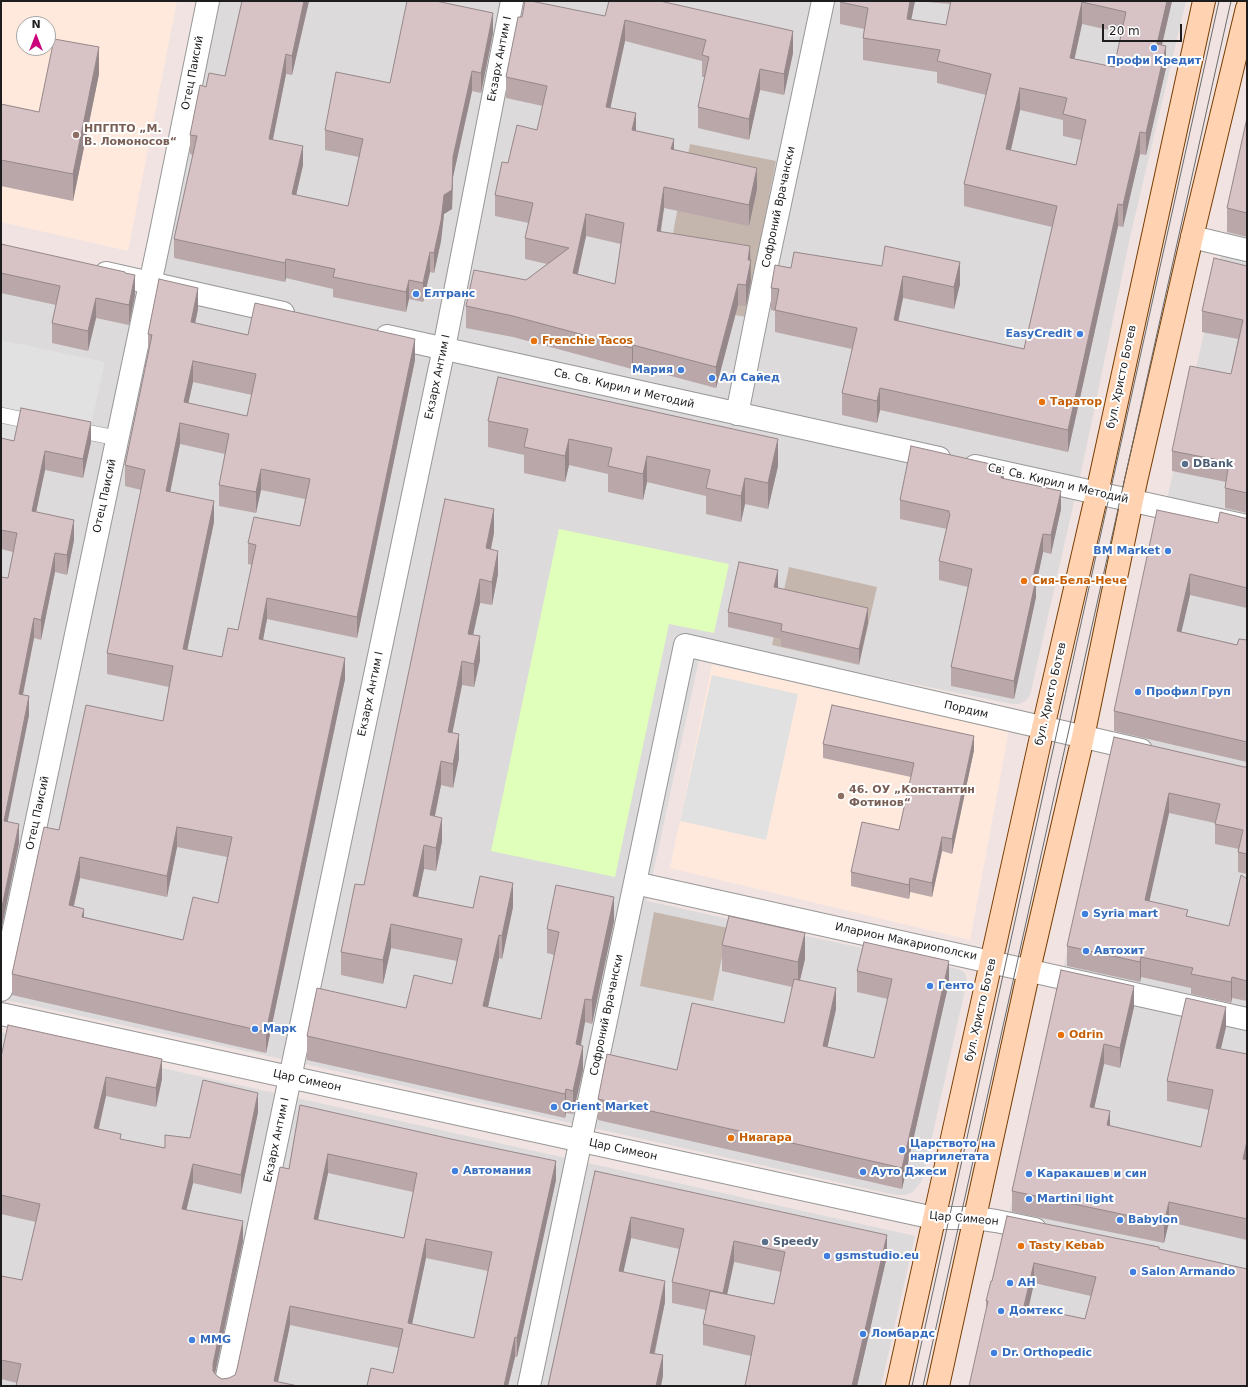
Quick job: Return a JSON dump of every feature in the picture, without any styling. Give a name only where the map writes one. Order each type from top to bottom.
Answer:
[{"type":"main road","name":"бул. Христо Ботев","points":[[897,1386],[1043,728],[1097,493],[1204,1]]},
{"type":"main road","points":[[938,1386],[1029,970],[1083,737],[1132,501],[1192,237],[1247,8]]},
{"type":"street","name":"Отец Паисий","points":[[1,990],[208,1]]},
{"type":"street","name":"Екзарх Антим I","points":[[225,1386],[444,348],[512,1]]},
{"type":"street","name":"Софроний Врачански","points":[[737,414],[823,1]]},
{"type":"street","points":[[1192,237],[1247,250]]},
{"type":"street","points":[[90,270],[305,318]]},
{"type":"street","name":"Св. Св. Кирил и Методий","points":[[367,331],[1247,526]]},
{"type":"street","name":"Софроний Врачански","points":[[529,1386],[685,645]]},
{"type":"street","name":"Пордим","points":[[685,645],[1163,755]]},
{"type":"street","name":"Иларион Макариополски","points":[[635,882],[1247,1019]]},
{"type":"street","name":"Цар Симеон","points":[[1,1014],[934,1218],[975,1218],[1057,1234]]},
{"type":"lane","points":[[1,415],[117,438]]},
{"type":"shaded area","name":"НПГПТО „М. В. Ломоносов“","points":[[1,1],[177,1],[128,251],[1,222]]},
{"type":"shaded area","points":[[214,1],[1186,1],[1130,237],[1086,449],[1029,697],[1019,704],[1012,704],[703,641],[647,901],[958,969],[965,973],[967,981],[923,1177],[913,1192],[905,1195],[896,1195],[259,1054],[1,999],[1,251],[153,287]]},
{"type":"shaded area","points":[[1247,138],[1247,1386],[971,1386]]},
{"type":"shaded area","points":[[690,144],[776,161],[746,317],[660,301]]},
{"type":"shaded area","points":[[1,340],[105,362],[88,438],[14,445],[1,442]]},
{"type":"shaded area","points":[[789,567],[877,587],[859,665],[772,645]]},
{"type":"shaded area","name":"46. ОУ „Константин Фотинов“","points":[[712,665],[1010,725],[970,940],[670,868]]},
{"type":"shaded area","points":[[712,675],[798,694],[766,840],[680,821]]},
{"type":"shaded area","points":[[654,912],[728,928],[713,1001],[640,986]]},
{"type":"shaded area","points":[[1,1032],[915,1236],[881,1386],[1,1386]]},
{"type":"green space","points":[[559,529],[729,564],[714,633],[669,624],[615,877],[491,851]]},
{"type":"building","points":[[242,1],[304,1],[292,56],[286,54],[269,139],[303,146],[292,194],[348,206],[363,139],[325,130],[336,72],[390,83],[407,1],[436,1],[493,13],[481,73],[472,71],[453,157],[452,190],[444,195],[441,221],[434,253],[430,252],[423,283],[409,280],[406,292],[333,277],[335,269],[286,259],[285,263],[174,239],[197,136],[190,135],[200,85],[206,87],[209,73],[225,76]]},
{"type":"building","points":[[525,1],[605,16],[609,1],[660,1],[793,31],[784,74],[760,69],[749,119],[698,107],[709,57],[702,55],[706,40],[625,20],[606,107],[636,113],[632,130],[674,139],[671,149],[757,168],[749,205],[664,187],[657,231],[750,246],[748,260],[751,260],[746,285],[738,284],[716,367],[633,345],[632,348],[513,316],[466,306],[474,270],[526,280],[569,248],[525,238],[533,203],[495,195],[502,162],[508,163],[517,125],[537,130],[547,86],[506,77],[518,17],[522,17]],"holes":[[[586,214],[624,223],[615,284],[573,273]]]},
{"type":"building","points":[[910,1],[907,19],[946,25],[951,1],[1167,1],[1157,44],[1166,46],[1146,133],[1140,132],[1123,205],[1118,204],[1068,430],[880,388],[877,401],[842,393],[857,328],[775,310],[779,289],[771,288],[775,265],[791,268],[794,252],[882,266],[885,246],[960,262],[954,287],[903,276],[894,320],[1024,349],[1057,206],[964,184],[991,74],[937,61],[940,50],[863,38],[868,8],[840,2]],"holes":[[[1082,2],[1126,12],[1114,67],[1070,58]],[[1020,88],[1067,98],[1063,114],[1086,120],[1076,165],[1006,149]]]},
{"type":"building","points":[[56,39],[99,47],[73,174],[1,160],[1,104],[39,112],[51,56],[56,56]]},
{"type":"building","points":[[1247,118],[1247,213],[1227,208]]},
{"type":"building","points":[[1,244],[135,275],[129,305],[96,298],[88,331],[52,323],[60,286],[1,273]]},
{"type":"building","points":[[1214,258],[1247,266],[1247,493],[1225,488],[1229,462],[1172,451],[1190,366],[1231,374],[1243,320],[1202,311]]},
{"type":"building","points":[[159,279],[198,288],[191,322],[248,335],[255,303],[415,339],[357,617],[267,598],[259,639],[345,658],[266,1032],[12,974],[44,827],[59,830],[86,705],[163,721],[173,666],[107,653],[145,470],[125,465],[152,335],[148,334]],"holes":[[[193,361],[256,374],[247,416],[184,402]],[[180,423],[229,434],[219,485],[256,492],[261,469],[310,479],[300,526],[254,517],[248,543],[256,545],[238,630],[228,628],[222,657],[183,649],[214,501],[166,491]],[[177,827],[232,837],[218,903],[193,897],[183,940],[82,917],[84,909],[69,905],[80,857],[167,876]]]},
{"type":"building","points":[[498,377],[778,439],[768,483],[745,478],[741,496],[706,488],[710,470],[647,456],[643,474],[608,466],[612,448],[569,439],[565,456],[524,447],[528,429],[488,421]]},
{"type":"building","points":[[21,408],[91,422],[83,459],[45,451],[32,511],[74,520],[67,555],[55,553],[41,620],[34,618],[19,694],[29,696],[4,821],[19,824],[1,912],[1,577],[8,578],[17,533],[1,530],[1,438],[14,441]]},
{"type":"building","points":[[911,446],[1004,467],[1001,478],[1061,491],[1051,535],[1043,534],[1033,578],[1036,579],[1014,681],[951,667],[972,569],[939,561],[950,514],[949,511],[900,500]]},
{"type":"building","points":[[445,499],[494,509],[486,548],[498,551],[492,582],[480,579],[468,634],[480,636],[474,664],[462,661],[448,732],[459,734],[453,764],[441,761],[430,815],[442,818],[436,848],[424,845],[413,896],[473,908],[480,876],[513,883],[502,936],[499,935],[483,1006],[541,1019],[559,932],[547,929],[556,885],[614,897],[592,1000],[585,999],[576,1044],[583,1046],[573,1091],[566,1089],[565,1094],[307,1036],[317,988],[406,1008],[414,975],[452,984],[462,939],[391,924],[383,960],[341,952],[355,884],[364,885]]},
{"type":"building","points":[[1157,510],[1218,523],[1220,512],[1247,518],[1247,588],[1190,574],[1177,631],[1237,645],[1239,639],[1247,640],[1247,742],[1114,711]]},
{"type":"building","points":[[739,562],[778,570],[774,587],[868,608],[859,649],[781,631],[782,624],[728,612]]},
{"type":"building","points":[[832,705],[974,736],[952,839],[942,837],[932,883],[910,878],[909,885],[851,872],[862,822],[899,830],[914,763],[823,744]]},
{"type":"building","points":[[1114,737],[1247,767],[1247,854],[1238,852],[1243,830],[1215,824],[1220,804],[1169,793],[1145,900],[1188,910],[1186,916],[1229,926],[1241,875],[1247,879],[1247,981],[1232,977],[1231,982],[1191,974],[1193,968],[1141,957],[1140,962],[1067,946]]},
{"type":"building","points":[[729,916],[805,933],[798,962],[722,945]]},
{"type":"building","points":[[864,942],[949,961],[902,1168],[598,1099],[607,1054],[677,1070],[692,1003],[784,1023],[794,979],[836,988],[823,1046],[874,1058],[892,979],[857,971]]},
{"type":"building","points":[[1061,970],[1134,986],[1120,1048],[1104,1044],[1090,1107],[1110,1111],[1107,1125],[1201,1147],[1213,1090],[1167,1081],[1186,998],[1226,1007],[1216,1048],[1247,1054],[1247,1141],[1243,1159],[1247,1160],[1247,1219],[1169,1202],[1164,1223],[1012,1191]]},
{"type":"building","points":[[8,1025],[162,1059],[156,1088],[106,1077],[94,1128],[121,1134],[120,1139],[165,1148],[165,1135],[190,1138],[203,1080],[258,1093],[241,1175],[193,1164],[182,1209],[243,1221],[213,1364],[213,1371],[222,1379],[235,1375],[237,1369],[280,1167],[289,1169],[300,1105],[556,1161],[517,1338],[515,1337],[504,1386],[367,1386],[371,1368],[393,1373],[403,1329],[290,1306],[274,1381],[298,1386],[16,1386],[21,1364],[1,1360],[1,1276],[22,1280],[40,1204],[1,1195],[1,1057]],"holes":[[[328,1154],[417,1173],[404,1238],[314,1219]],[[426,1239],[492,1252],[474,1338],[408,1323]]]},
{"type":"building","points":[[595,1171],[887,1235],[852,1386],[745,1386],[755,1336],[703,1324],[710,1291],[774,1304],[785,1252],[734,1241],[723,1293],[672,1282],[684,1229],[631,1217],[619,1271],[665,1281],[650,1353],[663,1355],[656,1386],[548,1386]]},
{"type":"building","points":[[1007,1216],[1159,1247],[1159,1249],[1247,1269],[1247,1386],[969,1386],[988,1301],[986,1301]],"holes":[[[1034,1263],[1096,1277],[1085,1319],[1024,1306]]]},
{"type":"tram line","points":[[912,1386],[1219,1]]},
{"type":"tram line","points":[[923,1386],[1231,1]]},
{"type":"place","name":"Профи Кредит","points":[[1154,48]]},
{"type":"place","name":"НПГПТО „М. В. Ломоносов“","points":[[76,135]]},
{"type":"place","name":"Елтранс","points":[[416,294]]},
{"type":"place","name":"EasyCredit","points":[[1080,334]]},
{"type":"place","name":"Frenchie Tacos","points":[[534,341]]},
{"type":"place","name":"Мария","points":[[681,370]]},
{"type":"place","name":"Ал Сайед","points":[[712,378]]},
{"type":"place","name":"Таратор","points":[[1042,402]]},
{"type":"place","name":"DBank","points":[[1185,464]]},
{"type":"place","name":"BM Market","points":[[1168,551]]},
{"type":"place","name":"Сия-Бела-Нече","points":[[1024,581]]},
{"type":"place","name":"Профил Груп","points":[[1138,692]]},
{"type":"place","name":"46. ОУ „Константин Фотинов“","points":[[841,796]]},
{"type":"place","name":"Syria mart","points":[[1085,914]]},
{"type":"place","name":"Автохит","points":[[1086,951]]},
{"type":"place","name":"Генто","points":[[930,986]]},
{"type":"place","name":"Марк","points":[[255,1029]]},
{"type":"place","name":"Odrin","points":[[1061,1035]]},
{"type":"place","name":"Orient Market","points":[[554,1107]]},
{"type":"place","name":"Ниагара","points":[[731,1138]]},
{"type":"place","name":"Царството на наргилетата","points":[[902,1150]]},
{"type":"place","name":"Автомания","points":[[455,1171]]},
{"type":"place","name":"Ауто Джеси","points":[[863,1172]]},
{"type":"place","name":"Каракашев и син","points":[[1029,1174]]},
{"type":"place","name":"Martini light","points":[[1029,1199]]},
{"type":"place","name":"Babylon","points":[[1120,1220]]},
{"type":"place","name":"Speedy","points":[[765,1242]]},
{"type":"place","name":"Tasty Kebab","points":[[1021,1246]]},
{"type":"place","name":"gsmstudio.eu","points":[[827,1256]]},
{"type":"place","name":"Salon Armando","points":[[1133,1272]]},
{"type":"place","name":"AH","points":[[1010,1283]]},
{"type":"place","name":"Домтекс","points":[[1001,1311]]},
{"type":"place","name":"Ломбардс","points":[[863,1334]]},
{"type":"place","name":"MMG","points":[[192,1340]]},
{"type":"place","name":"Dr. Orthopedic","points":[[994,1353]]}]
